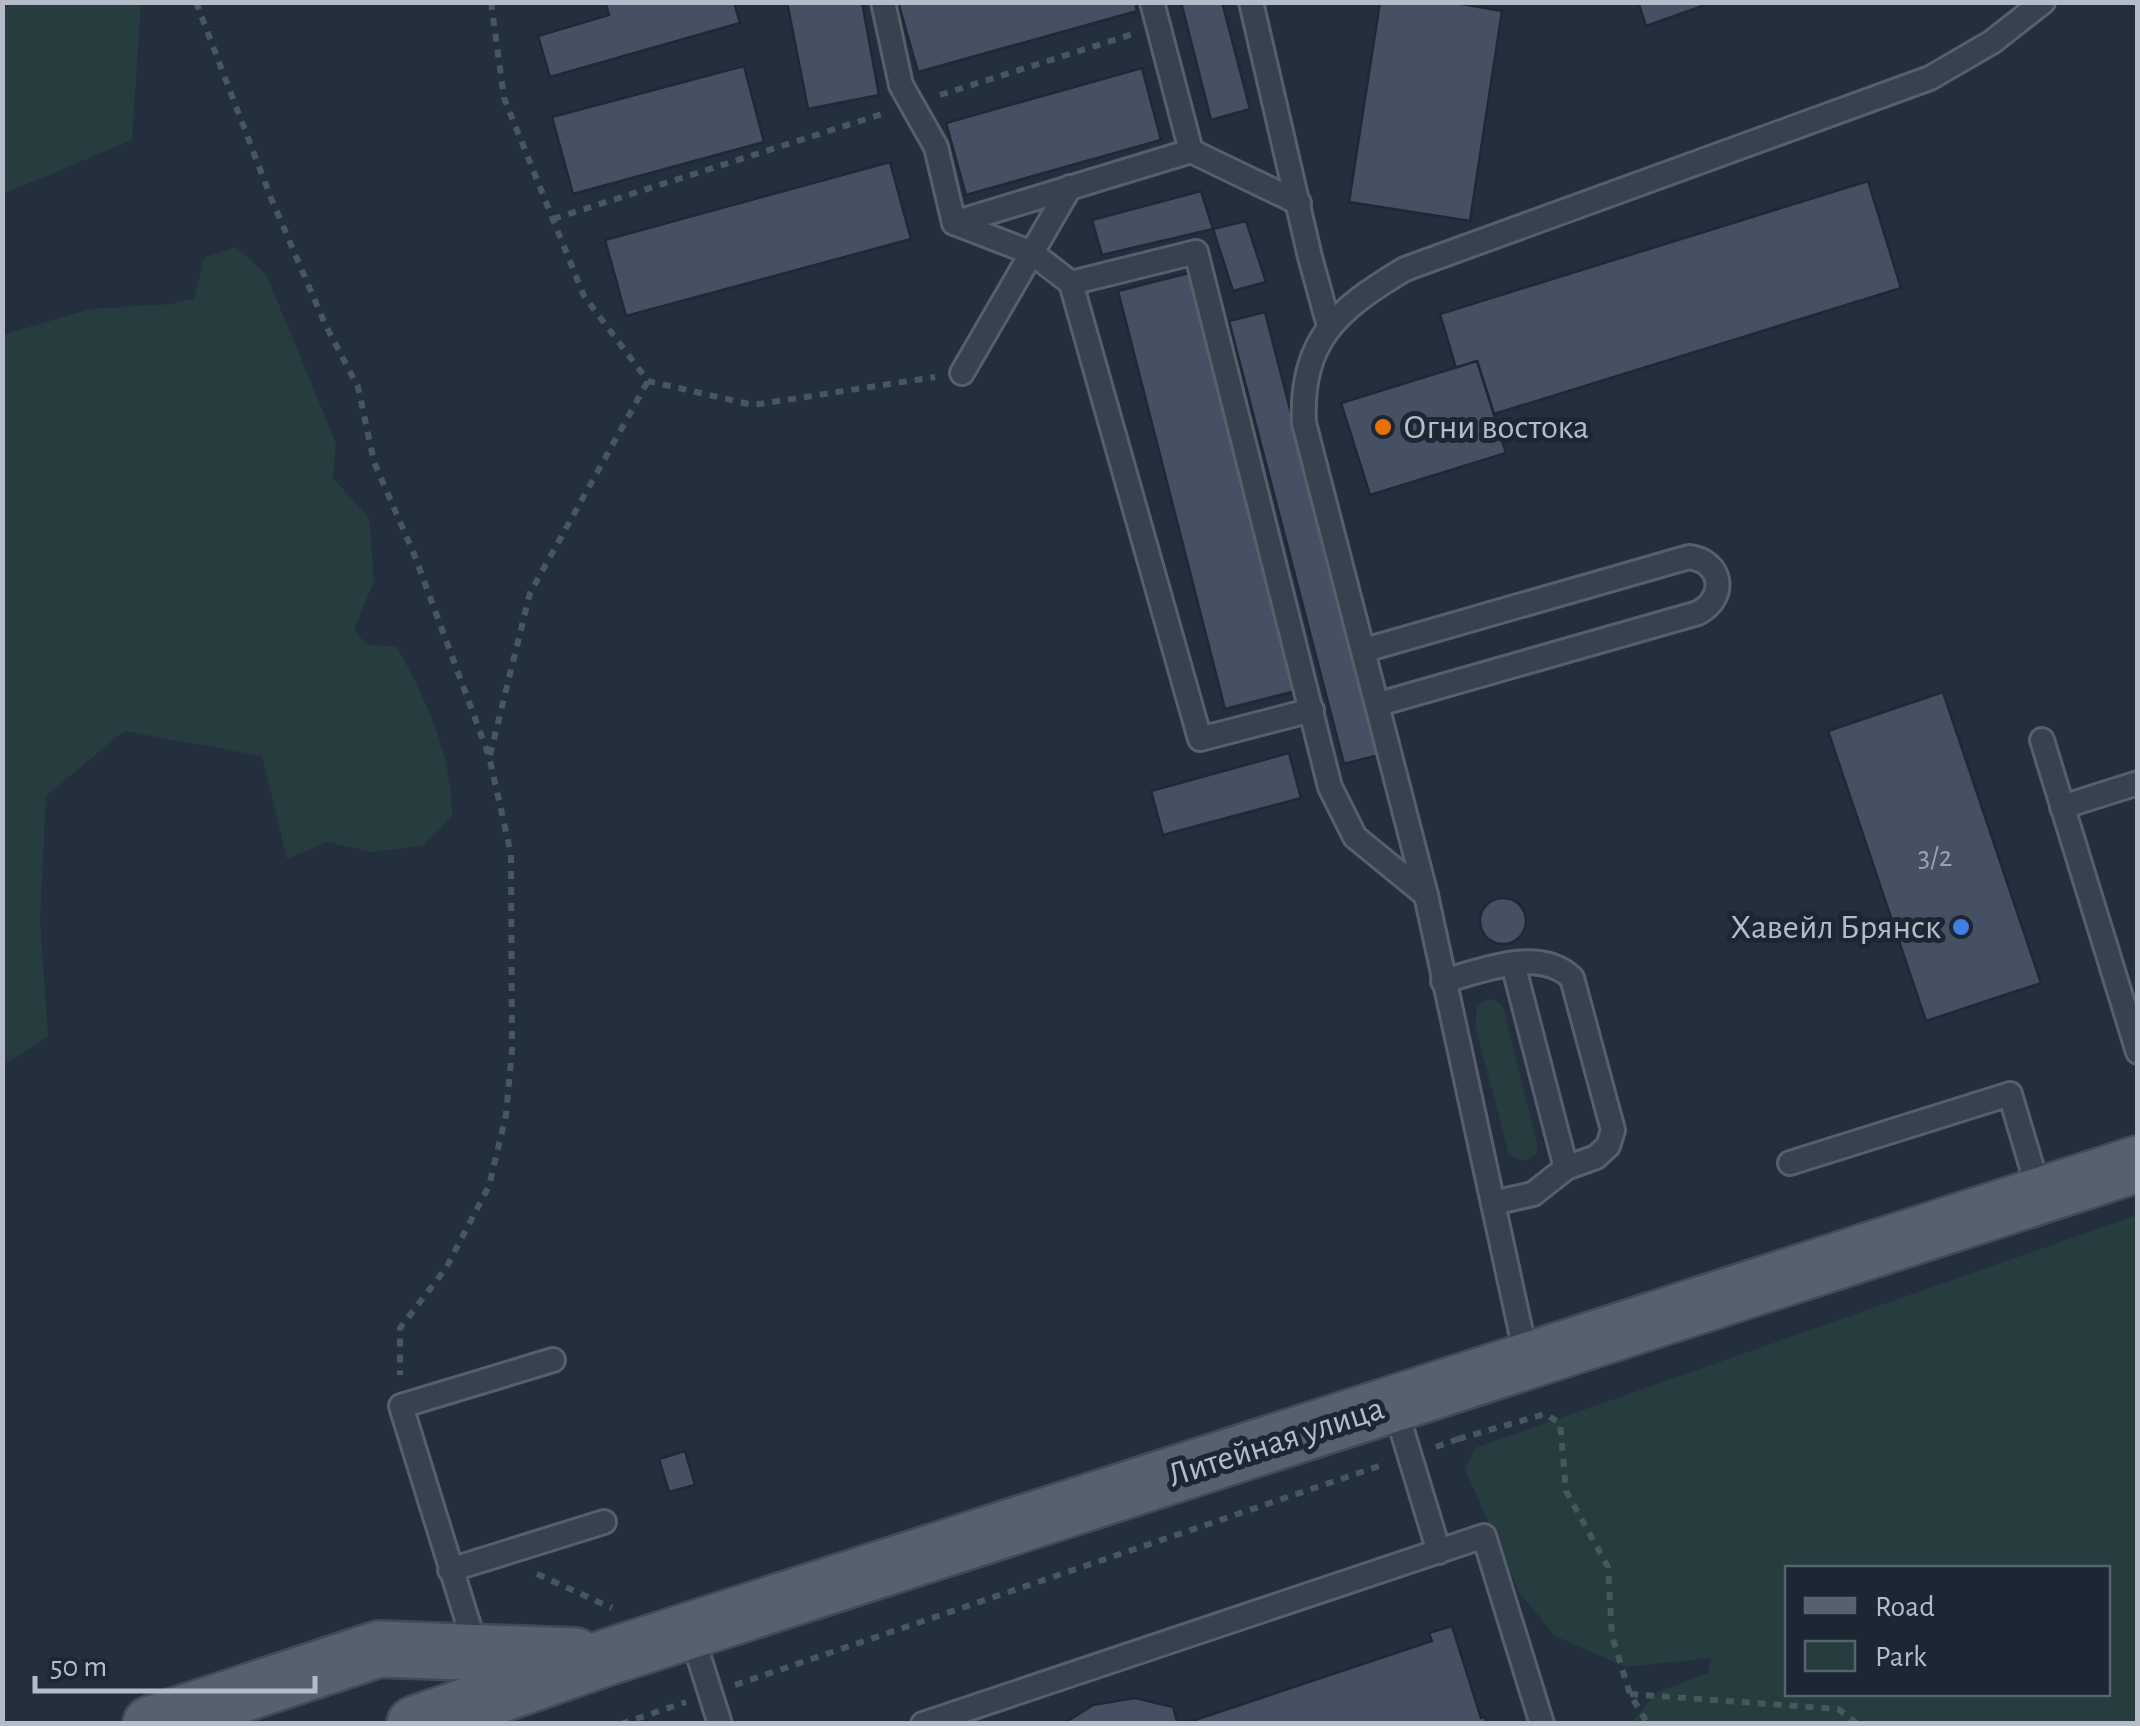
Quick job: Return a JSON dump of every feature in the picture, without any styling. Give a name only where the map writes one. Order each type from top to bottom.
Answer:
[{"type":"main road","name":"Литейная улица","points":[[415,1724],[608,1657],[2138,1164]]},
{"type":"main road","points":[[151,1724],[380,1649],[608,1657]]},
{"type":"lane","points":[[882,2],[901,84],[936,147],[954,223]]},
{"type":"lane","points":[[1152,2],[1190,151]]},
{"type":"lane","points":[[1251,2],[1330,326]]},
{"type":"lane","points":[[1526,1360],[1426,895],[1304,423],[1302,386],[1330,326],[1362,295],[1405,269],[1930,78],[1992,42],[2043,2]]},
{"type":"lane","points":[[954,223],[1190,151],[1299,203]]},
{"type":"lane","points":[[962,373],[1070,187]]},
{"type":"lane","points":[[954,223],[1032,253],[1071,283],[1200,739],[1312,710]]},
{"type":"lane","points":[[1071,283],[1196,252],[1330,787],[1356,837],[1426,895]]},
{"type":"lane","points":[[1365,650],[1689,557],[1704,561],[1715,574],[1717,596],[1698,613],[1379,704]]},
{"type":"lane","points":[[2042,740],[2138,1052]]},
{"type":"lane","points":[[2062,807],[2138,783]]},
{"type":"lane","points":[[1442,981],[1513,964],[1544,962],[1560,966],[1572,978],[1613,1130],[1608,1146],[1596,1157],[1566,1168],[1533,1194],[1493,1203]]},
{"type":"lane","points":[[1513,964],[1566,1168]]},
{"type":"lane","points":[[1790,1163],[2010,1094],[2040,1195]]},
{"type":"lane","points":[[477,1653],[401,1406],[553,1360]]},
{"type":"lane","points":[[1394,1404],[1438,1552]]},
{"type":"lane","points":[[450,1570],[604,1522]]},
{"type":"lane","points":[[923,1724],[1484,1536],[1542,1724]]},
{"type":"lane","points":[[691,1632],[720,1724]]},
{"type":"path","points":[[196,2],[279,216],[325,324],[358,387],[374,462],[414,554],[489,756],[511,854],[512,1032],[506,1115],[489,1186],[446,1268],[400,1328],[401,1406]]},
{"type":"path","points":[[491,2],[504,98],[584,296],[648,380],[754,406],[962,373]]},
{"type":"path","points":[[553,219],[1158,26]]},
{"type":"path","points":[[489,756],[530,592],[648,380]]},
{"type":"path","points":[[620,1724],[1458,1439],[1545,1414],[1560,1423],[1566,1491],[1608,1566],[1612,1636],[1630,1694],[1648,1724]]},
{"type":"path","points":[[1452,1419],[1458,1439]]},
{"type":"path","points":[[1630,1694],[1838,1709],[1858,1724]]},
{"type":"green space","points":[[3,2],[141,3],[132,140],[3,194]]},
{"type":"green space","points":[[236,247],[266,274],[336,443],[333,478],[369,518],[374,581],[354,630],[366,644],[397,647],[408,667],[442,749],[452,816],[424,845],[373,852],[327,842],[287,859],[262,756],[124,731],[46,796],[40,919],[48,1037],[3,1065],[3,335],[90,309],[194,299],[204,258]]},
{"type":"green space","points":[[1493,999],[1501,1004],[1505,1014],[1538,1147],[1533,1157],[1525,1160],[1508,1151],[1475,1025],[1477,1007]]},
{"type":"green space","points":[[2137,1215],[2137,1723],[1631,1723],[1657,1692],[1708,1673],[1711,1658],[1625,1667],[1555,1636],[1519,1592],[1465,1469],[1475,1448]]},
{"type":"building","points":[[605,2],[734,2],[740,23],[550,77],[538,36],[609,15]]},
{"type":"building","points":[[787,2],[862,2],[879,95],[808,109]]},
{"type":"building","points":[[898,2],[1135,2],[1137,11],[918,72]]},
{"type":"building","points":[[1181,2],[1222,2],[1250,109],[1211,120]]},
{"type":"building","points":[[1380,2],[1450,2],[1502,11],[1470,221],[1349,202]]},
{"type":"building","points":[[1638,2],[1714,2],[1646,26]]},
{"type":"building","points":[[744,66],[764,142],[573,194],[552,117]]},
{"type":"building","points":[[1142,68],[1161,140],[966,195],[946,123]]},
{"type":"building","points":[[890,162],[911,239],[626,316],[605,240]]},
{"type":"building","points":[[1868,181],[1901,288],[1494,414],[1477,361],[1456,368],[1440,314]]},
{"type":"building","points":[[1201,191],[1213,229],[1102,255],[1092,220]]},
{"type":"building","points":[[1246,221],[1266,282],[1233,291],[1213,229]]},
{"type":"building","points":[[1189,273],[1296,691],[1225,709],[1118,291]]},
{"type":"building","points":[[1265,312],[1379,755],[1344,764],[1229,321]]},
{"type":"building","points":[[1477,361],[1506,453],[1370,495],[1341,403]]},
{"type":"building","points":[[1943,692],[2041,983],[1926,1021],[1828,731]]},
{"type":"building","points":[[1289,753],[1301,798],[1163,835],[1151,791]]},
{"type":"building","points":[[1503,898],[1519,905],[1526,921],[1519,937],[1503,944],[1487,937],[1480,921],[1487,905]]},
{"type":"building","points":[[685,1451],[695,1485],[669,1492],[659,1459]]},
{"type":"building","points":[[1452,1626],[1481,1718],[1485,1717],[1487,1724],[1183,1724],[1432,1641],[1429,1633]]},
{"type":"building","points":[[1135,1698],[1173,1707],[1178,1724],[1063,1724],[1093,1705]]},
{"type":"place","name":"Огни востока","points":[[1383,427]]},
{"type":"place","name":"Хавейл Брянск","points":[[1961,927]]}]
